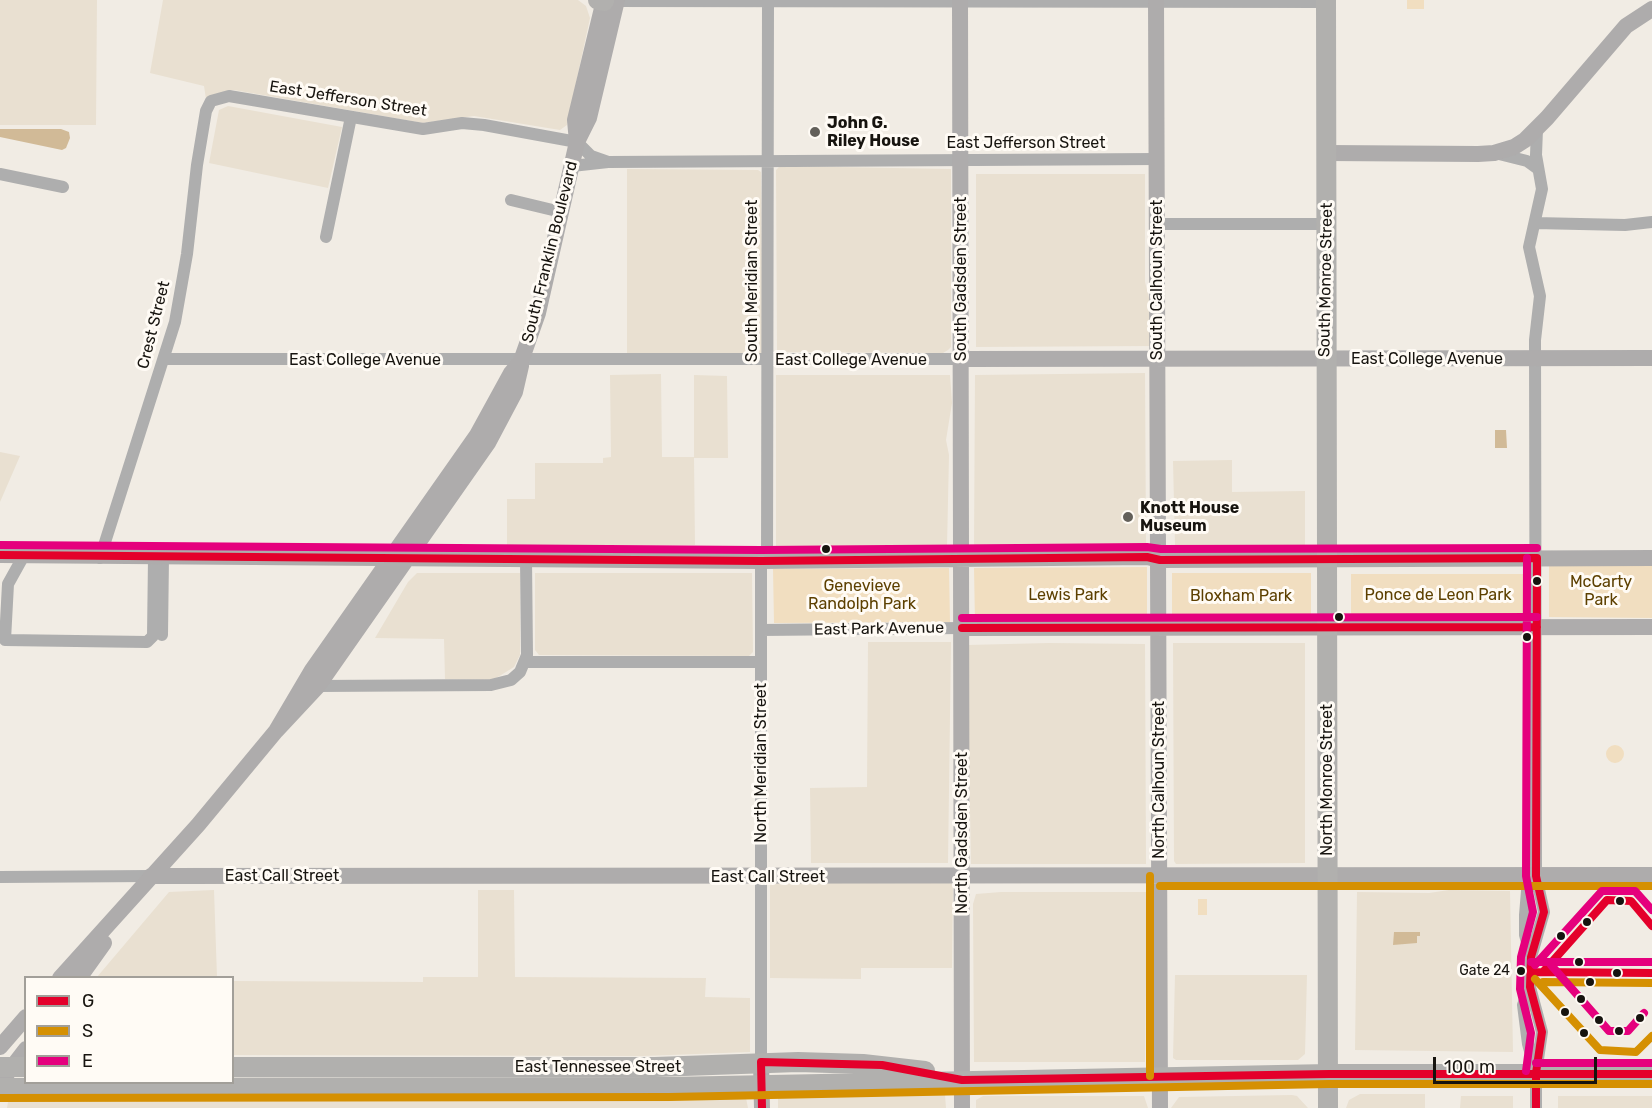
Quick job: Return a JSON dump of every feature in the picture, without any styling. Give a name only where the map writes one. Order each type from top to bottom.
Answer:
[{"type":"main road","name":"South Monroe Street","points":[[1326,1],[1327,153],[1324,359],[1326,559]]},
{"type":"main road","name":"North Monroe Street","points":[[1326,559],[1328,1108]]},
{"type":"main road","name":"East Tennessee Street","points":[[234,1067],[588,1067],[761,1062],[882,1065],[962,1080]]},
{"type":"main road","points":[[360,1067],[360,1088]]},
{"type":"main road","points":[[588,1067],[588,1087]]},
{"type":"main road","name":"East Tennessee Street","points":[[0,1088],[588,1087],[1160,1076],[1652,1074]]},
{"type":"street","points":[[608,1],[1326,1]]},
{"type":"street","name":"South Franklin Boulevard","points":[[276,731],[318,686],[410,558],[501,422],[516,389],[521,361],[538,313],[577,142],[576,120],[608,1]]},
{"type":"street","name":"South Meridian Street","points":[[764,561],[769,360],[768,1]]},
{"type":"street","name":"South Gadsden Street","points":[[960,1],[962,558]]},
{"type":"street","name":"South Calhoun Street","points":[[1156,1],[1160,560]]},
{"type":"street","points":[[1494,153],[1515,146],[1537,129],[1619,33],[1640,15],[1652,9]]},
{"type":"street","name":"East Jefferson Street","points":[[218,97],[423,129],[462,123],[484,125],[577,142],[591,156],[608,162]]},
{"type":"street","name":"Crest Street","points":[[100,558],[175,322],[187,254],[196,165],[206,111],[211,101],[218,97]]},
{"type":"street","points":[[326,237],[351,117]]},
{"type":"street","points":[[1536,1108],[1536,1073],[1523,1021],[1522,1005],[1530,987],[1531,957],[1544,912],[1536,876],[1537,358],[1535,340],[1540,296],[1529,247],[1542,189],[1538,169],[1537,129]]},
{"type":"street","points":[[1327,153],[1494,153],[1527,161],[1538,169]]},
{"type":"street","name":"East Jefferson Street","points":[[572,166],[608,162],[1157,159]]},
{"type":"street","points":[[0,174],[63,187]]},
{"type":"street","points":[[511,200],[561,212]]},
{"type":"street","points":[[1535,223],[1625,225],[1652,222]]},
{"type":"street","points":[[1157,224],[1326,224]]},
{"type":"street","name":"East College Avenue","points":[[164,359],[521,361],[1652,358]]},
{"type":"street","name":"South Franklin Boulevard","points":[[276,731],[312,670],[477,435],[511,373],[521,361]]},
{"type":"street","points":[[159,558],[153,636],[147,642],[5,640],[12,556],[764,561],[1147,557],[1160,560],[1652,558]]},
{"type":"street","points":[[159,558],[162,635]]},
{"type":"street","name":"North Gadsden Street","points":[[962,558],[962,1108]]},
{"type":"street","points":[[318,686],[491,685],[511,680],[520,672],[525,662],[526,559]]},
{"type":"street","name":"North Calhoun Street","points":[[1160,560],[1160,1108]]},
{"type":"street","name":"North Meridian Street","points":[[762,1108],[761,630],[764,561]]},
{"type":"street","name":"East Park Avenue","points":[[761,630],[1652,627]]},
{"type":"street","points":[[525,662],[761,662]]},
{"type":"street","points":[[62,976],[198,825],[276,731]]},
{"type":"street","name":"East Call Street","points":[[0,877],[1652,875]]},
{"type":"street","points":[[80,976],[151,876]]},
{"type":"street","points":[[1531,957],[1525,935],[1525,915],[1527,891],[1536,876]]},
{"type":"street","points":[[0,1047],[24,1019]]},
{"type":"street","points":[[9,1071],[24,1052]]},
{"type":"shaded area","points":[[0,0],[97,0],[96,125],[0,125]]},
{"type":"shaded area","points":[[163,0],[578,0],[586,6],[590,18],[567,125],[560,130],[474,116],[423,123],[234,90],[206,99],[204,86],[150,73]]},
{"type":"shaded area","points":[[228,106],[342,127],[328,188],[209,163],[219,110]]},
{"type":"shaded area","points":[[0,129],[61,129],[69,132],[70,138],[66,148],[62,150],[0,137]]},
{"type":"shaded area","points":[[780,166],[951,169],[951,347],[948,350],[943,353],[777,352],[776,170]]},
{"type":"shaded area","points":[[627,169],[758,170],[761,172],[763,353],[627,353]]},
{"type":"shaded area","points":[[976,174],[1145,174],[1145,282],[1153,314],[1153,346],[976,347]]},
{"type":"shaded area","points":[[1145,373],[1146,546],[974,546],[975,375]]},
{"type":"shaded area","points":[[661,374],[662,457],[694,457],[694,375],[727,376],[728,458],[694,458],[695,545],[507,546],[507,499],[535,499],[535,463],[603,463],[603,458],[611,457],[610,375]]},
{"type":"shaded area","points":[[776,375],[950,375],[952,403],[946,440],[949,455],[947,547],[776,546]]},
{"type":"shaded area","points":[[1495,430],[1506,430],[1507,448],[1495,448]]},
{"type":"shaded area","points":[[0,452],[20,456],[0,502]]},
{"type":"shaded area","points":[[1232,460],[1232,492],[1305,491],[1305,545],[1175,545],[1173,461]]},
{"type":"shaded area","points":[[417,573],[520,573],[520,655],[514,667],[493,680],[445,679],[444,639],[375,638],[408,582]]},
{"type":"shaded area","points":[[535,573],[752,573],[753,652],[749,656],[539,655],[535,650]]},
{"type":"shaded area","points":[[868,642],[951,642],[948,863],[811,863],[810,788],[867,787]]},
{"type":"shaded area","points":[[1173,643],[1305,643],[1305,863],[1176,864],[1174,861]]},
{"type":"shaded area","points":[[1145,644],[1146,864],[971,864],[967,645]]},
{"type":"shaded area","points":[[770,883],[953,883],[952,968],[861,968],[861,979],[770,978]]},
{"type":"shaded area","points":[[214,890],[217,976],[98,976],[169,892]]},
{"type":"shaded area","points":[[478,890],[514,890],[515,977],[706,978],[705,997],[750,998],[750,1052],[643,1056],[234,1055],[234,981],[423,982],[423,977],[478,977]]},
{"type":"shaded area","points":[[1449,890],[1510,891],[1513,1052],[1355,1050],[1357,892],[1429,893]]},
{"type":"shaded area","points":[[1147,892],[1145,1062],[974,1062],[973,904],[976,894]]},
{"type":"shaded area","points":[[1394,932],[1420,932],[1420,936],[1417,936],[1417,943],[1393,945]]},
{"type":"shaded area","points":[[1175,975],[1307,975],[1305,1054],[1298,1060],[1176,1060],[1173,1058]]},
{"type":"shaded area","points":[[862,1092],[945,1095],[946,1108],[778,1108],[778,1098],[784,1093]]},
{"type":"shaded area","points":[[1360,1094],[1425,1094],[1425,1108],[1346,1108],[1349,1100]]},
{"type":"shaded area","points":[[983,1096],[1144,1096],[1148,1108],[976,1108],[976,1100]]},
{"type":"shaded area","points":[[1297,1096],[1308,1108],[1171,1108],[1179,1097]]},
{"type":"shaded area","points":[[1461,1096],[1513,1096],[1513,1108],[1460,1108]]},
{"type":"shaded area","points":[[1558,1096],[1652,1096],[1652,1108],[1558,1108]]},
{"type":"shaded area","points":[[746,1098],[748,1108],[7,1108],[8,1102]]},
{"type":"green space","points":[[1407,0],[1424,0],[1424,9],[1407,9]]},
{"type":"green space","name":"McCarty Park","points":[[1549,565],[1652,565],[1652,618],[1549,617]]},
{"type":"green space","name":"Lewis Park","points":[[1147,567],[1147,621],[975,624],[974,568]]},
{"type":"green space","name":"Genevieve Randolph Park","points":[[949,568],[950,622],[774,623],[773,569]]},
{"type":"green space","name":"Bloxham Park","points":[[1172,573],[1311,573],[1311,619],[1172,619]]},
{"type":"green space","name":"Ponce de Leon Park","points":[[1351,574],[1524,574],[1524,616],[1351,616]]},
{"type":"green space","points":[[1615,745],[1621,748],[1624,754],[1621,760],[1615,763],[1609,760],[1606,754],[1609,748]]},
{"type":"green space","points":[[1198,899],[1207,899],[1207,915],[1198,915]]},
{"type":"transit line","name":"E","points":[[0,545],[761,550],[1147,547],[1161,549],[1537,548]]},
{"type":"transit line","name":"G","points":[[0,555],[761,561],[1147,557],[1160,560],[1537,558]]},
{"type":"transit line","name":"E","points":[[1526,1071],[1531,1033],[1520,989],[1521,957],[1533,912],[1526,876],[1527,558]]},
{"type":"transit line","name":"G","points":[[1536,1108],[1536,1073],[1542,1032],[1530,987],[1531,957],[1544,912],[1536,876],[1537,558]]},
{"type":"transit line","name":"E","points":[[962,618],[1537,617]]},
{"type":"transit line","name":"G","points":[[962,628],[1537,627]]},
{"type":"transit line","name":"S","points":[[1150,876],[1150,1076]]},
{"type":"transit line","name":"S","points":[[1160,886],[1652,886]]},
{"type":"transit line","name":"E","points":[[1535,965],[1602,891],[1635,891],[1652,910]]},
{"type":"transit line","name":"G","points":[[1543,972],[1607,900],[1631,901],[1652,926]]},
{"type":"transit line","name":"E","points":[[1531,962],[1652,962]]},
{"type":"transit line","name":"E","points":[[1551,965],[1609,1031],[1628,1031],[1644,1013]]},
{"type":"transit line","name":"G","points":[[1531,972],[1652,973]]},
{"type":"transit line","name":"S","points":[[1535,979],[1600,1050],[1636,1052],[1652,1036]]},
{"type":"transit line","name":"S","points":[[1543,982],[1652,983]]},
{"type":"transit line","name":"G","points":[[761,1062],[882,1065],[962,1080],[1329,1074],[1652,1074]]},
{"type":"transit line","name":"G","points":[[761,1062],[762,1108]]},
{"type":"transit line","name":"E","points":[[1536,1063],[1652,1063]]},
{"type":"transit line","name":"S","points":[[0,1098],[669,1097],[1329,1084],[1652,1084]]},
{"type":"place","name":"John G. Riley House","points":[[815,132]]},
{"type":"place","name":"Knott House Museum","points":[[1128,517]]},
{"type":"place","name":"Gate 24","points":[[1521,971]]}]
